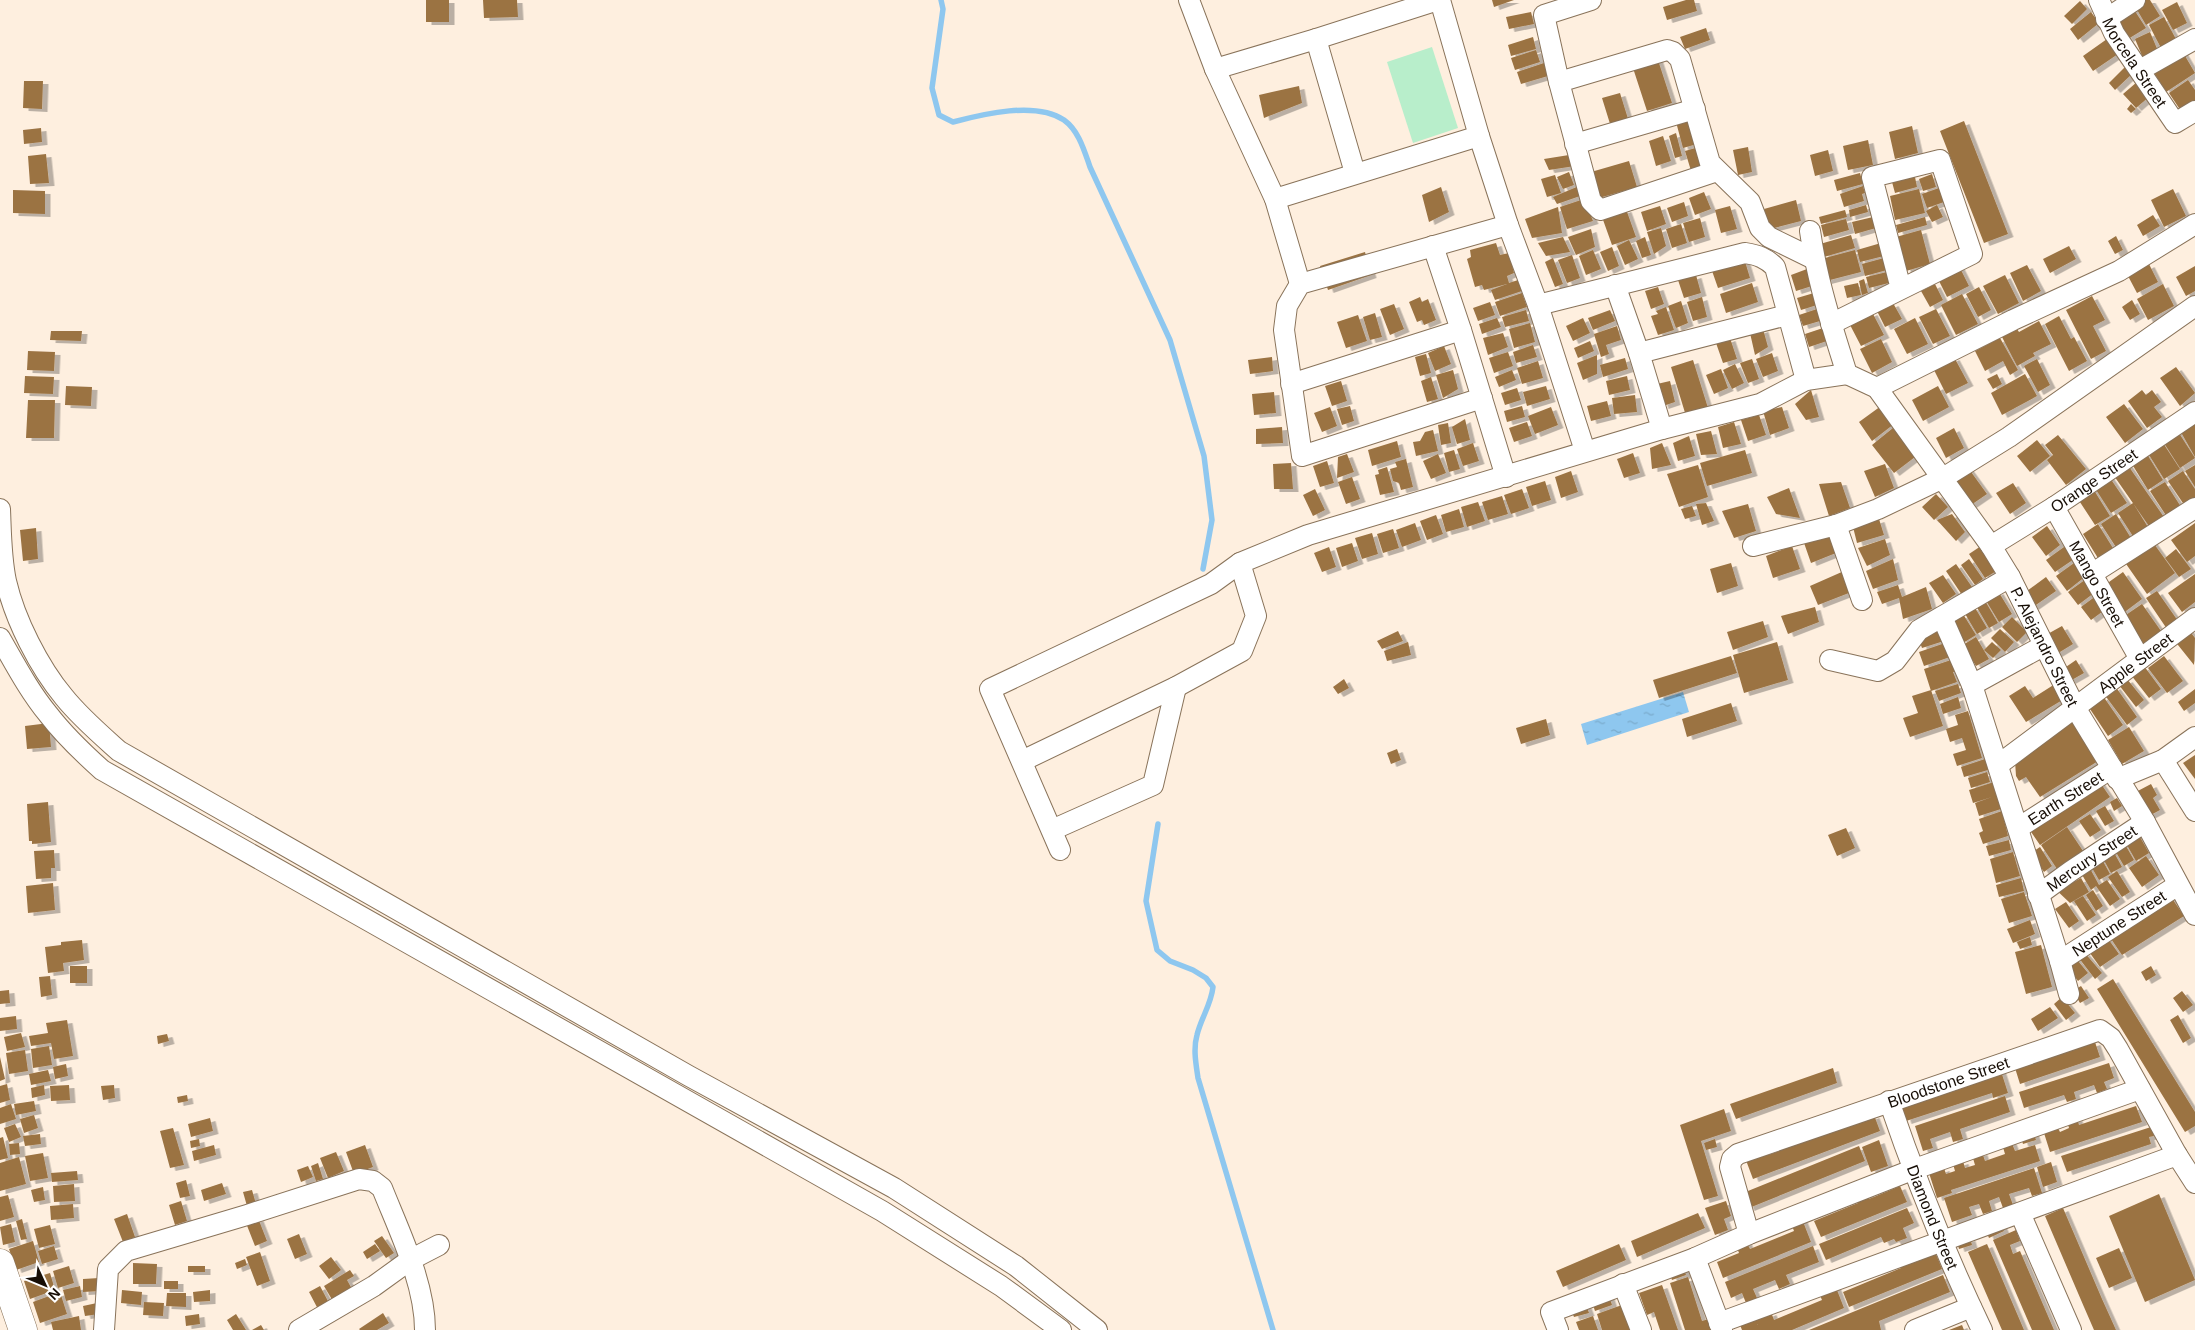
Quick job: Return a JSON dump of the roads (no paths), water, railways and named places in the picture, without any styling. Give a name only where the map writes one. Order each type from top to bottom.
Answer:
[{"type":"street","points":[[1189,0],[1215,69],[1275,199],[1300,284],[1288,306],[1284,330],[1302,456],[1482,398]]},
{"type":"street","points":[[1215,69],[1439,0],[1479,136],[1508,225],[1538,305],[1585,452]]},
{"type":"street","points":[[1591,0],[1544,15],[1559,82],[1591,201],[1600,210],[1717,172]]},
{"type":"street","name":"Morcela Street","points":[[2099,0],[2106,19],[2175,123],[2195,111]]},
{"type":"street","points":[[2106,19],[2135,0]]},
{"type":"street","points":[[1316,39],[1355,173]]},
{"type":"street","points":[[2140,70],[2195,39]]},
{"type":"street","points":[[1559,82],[1667,50],[1673,52],[1680,59],[1710,163],[1717,172],[1741,191],[1750,202],[1760,228],[1769,237],[1814,258]]},
{"type":"street","points":[[1575,144],[1695,109]]},
{"type":"street","points":[[1275,199],[1479,136]]},
{"type":"street","points":[[1831,324],[1972,254],[1940,160],[1872,177],[1901,289]]},
{"type":"street","points":[[1060,850],[990,689],[1210,584],[1240,563],[1308,535],[1506,477],[1662,428],[1760,404],[1806,380],[1847,374],[1877,388],[2012,320],[2119,271],[2195,224]]},
{"type":"street","points":[[1300,284],[1508,225]]},
{"type":"street","points":[[1810,231],[1814,258],[1831,324],[1847,374]]},
{"type":"street","points":[[1433,246],[1506,477]]},
{"type":"street","points":[[1538,305],[1615,284],[1745,253],[1767,259],[1774,268],[1806,380]]},
{"type":"street","points":[[1615,284],[1662,428]]},
{"type":"street","points":[[1753,546],[1836,525],[1878,509],[1943,478],[2009,437],[2195,306]]},
{"type":"street","points":[[1639,353],[1787,315]]},
{"type":"street","points":[[1291,384],[1461,330]]},
{"type":"street","name":"P. Alejandro Street","points":[[1877,388],[1991,546],[2010,577],[2043,646],[2076,708],[2145,822],[2195,916]]},
{"type":"street","name":"Orange Street","points":[[1991,546],[2054,507],[2195,412]]},
{"type":"street","name":"Mango Street","points":[[2054,507],[2140,659]]},
{"type":"street","points":[[2093,573],[2195,508]]},
{"type":"street","points":[[0,509],[1,542],[6,581],[20,624],[63,697],[119,751],[680,1071],[894,1188],[1016,1266],[1097,1330]]},
{"type":"street","points":[[1836,525],[1862,600]]},
{"type":"street","points":[[1022,761],[1176,687],[1242,651],[1256,616],[1240,563]]},
{"type":"street","points":[[1830,660],[1878,671],[1895,661],[1919,630],[2010,577]]},
{"type":"street","points":[[1942,617],[1972,685],[2069,994]]},
{"type":"street","name":"Apple Street","points":[[1998,765],[2195,618]]},
{"type":"street","points":[[0,638],[26,683],[47,714],[72,743],[102,770],[882,1211],[1002,1286],[1061,1330]]},
{"type":"street","points":[[1972,685],[2043,646]]},
{"type":"street","points":[[1052,830],[1153,785],[1176,687]]},
{"type":"street","name":"Earth Street","points":[[2018,828],[2115,773],[2163,760],[2195,737]]},
{"type":"street","points":[[2163,760],[2195,810]]},
{"type":"street","name":"Mercury Street","points":[[2038,895],[2070,871],[2145,822]]},
{"type":"street","name":"Neptune Street","points":[[2060,961],[2178,885]]},
{"type":"street","name":"Bloodstone Street","points":[[1749,1234],[1730,1167],[1732,1159],[1738,1154],[2100,1030],[2111,1038],[2118,1049],[2177,1155],[2195,1183]]},
{"type":"street","points":[[1555,1321],[1623,1284],[1695,1258],[1749,1234],[1912,1170],[2140,1089]]},
{"type":"street","name":"Diamond Street","points":[[1889,1102],[1912,1170],[1940,1240],[1982,1330]]},
{"type":"street","points":[[1695,1258],[1721,1326],[1940,1240],[2020,1213],[2177,1155]]},
{"type":"street","points":[[104,1330],[108,1269],[126,1251],[360,1179],[373,1181],[382,1188],[410,1260],[425,1312],[425,1330]]},
{"type":"street","points":[[2020,1213],[2071,1330]]},
{"type":"street","points":[[299,1330],[374,1286],[410,1260],[439,1246]]},
{"type":"street","points":[[0,1263],[24,1330]]},
{"type":"street","points":[[1623,1284],[1641,1330]]},
{"type":"street","points":[[1915,1330],[1971,1307]]},
{"type":"water","points":[[1683,692],[1689,712],[1587,745],[1581,724]]},
{"type":"waterway","points":[[941,0],[943,9],[932,88],[939,115],[953,122],[1009,111],[1039,111],[1052,114],[1064,120],[1074,130],[1080,141],[1090,167],[1170,340],[1204,456],[1212,520],[1203,569]]},
{"type":"waterway","points":[[1158,824],[1146,901],[1157,950],[1170,961],[1193,970],[1206,978],[1213,987],[1195,1046],[1198,1078],[1273,1330]]}]
